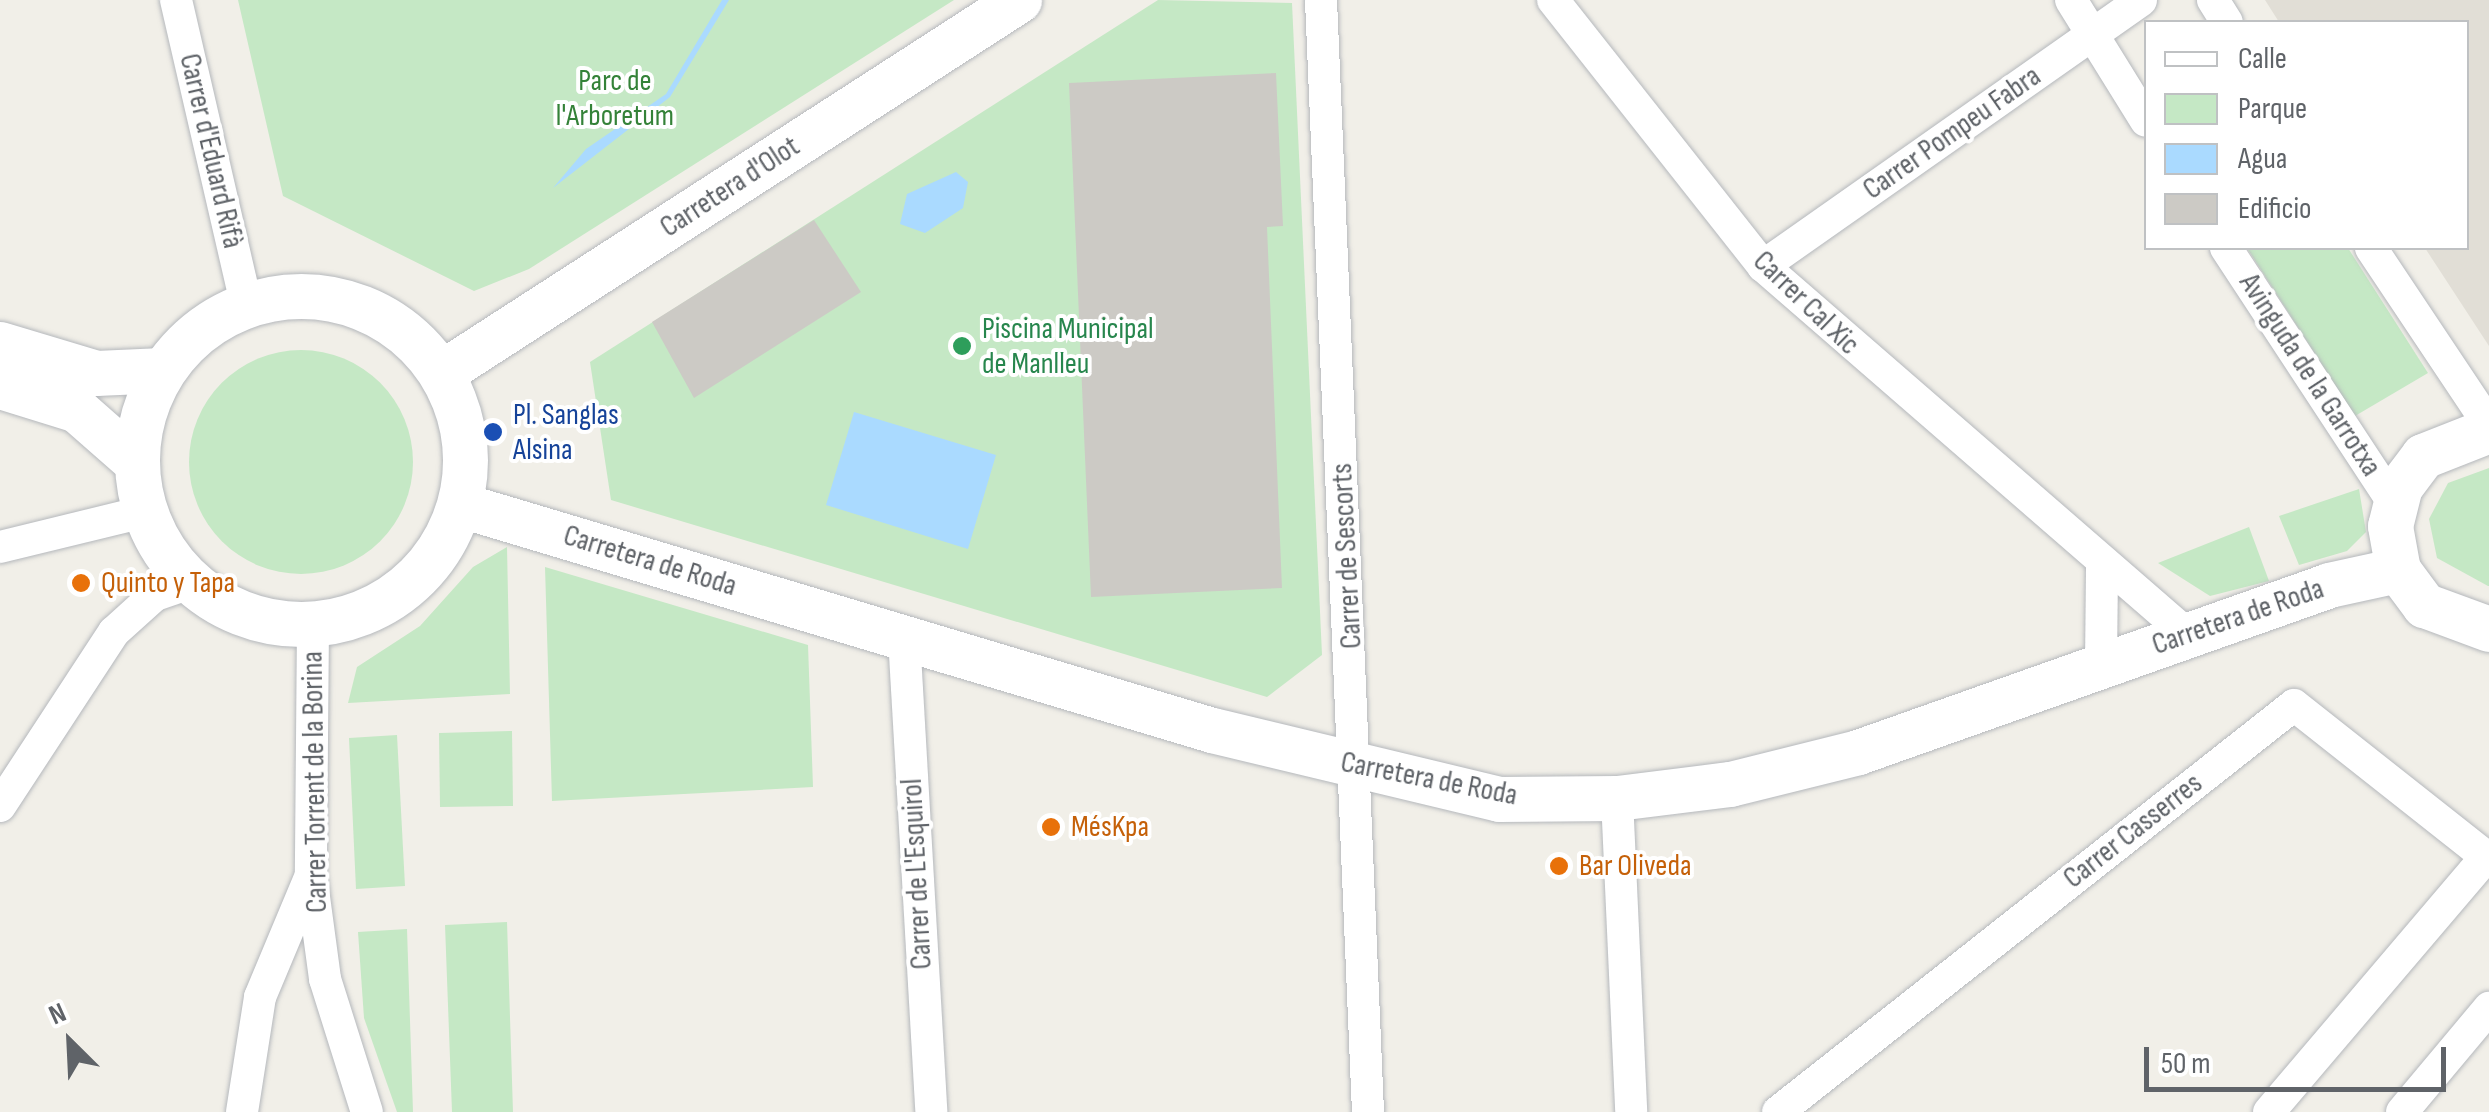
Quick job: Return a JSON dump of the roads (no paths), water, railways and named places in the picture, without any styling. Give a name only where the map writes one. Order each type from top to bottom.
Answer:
[{"type":"street","name":"Carrer d'Eduard Rifà","points":[[176,0],[246,303]]},
{"type":"street","name":"Carretera d'Olot","points":[[442,373],[1019,0]]},
{"type":"street","name":"Carrer de Sescorts","points":[[1321,0],[1368,1112]]},
{"type":"street","name":"Carrer Cal Xic","points":[[1553,0],[1762,266],[2102,564],[2188,634]]},
{"type":"street","points":[[2071,0],[2144,117]]},
{"type":"street","name":"Carrer Pompeu Fabra","points":[[1762,266],[2141,0]]},
{"type":"street","name":"Avinguda de la Garrotxa","points":[[2227,250],[2394,504]]},
{"type":"street","points":[[2372,250],[2489,428],[2423,456],[2394,504],[2398,570],[2442,618],[2489,629]]},
{"type":"street","points":[[301,294],[367,309],[410,336],[442,373],[466,445],[460,505],[414,581],[367,611],[313,625],[226,608],[190,583],[144,512],[135,461],[162,370],[192,336],[246,303],[301,294]]},
{"type":"street","points":[[0,344],[96,373],[162,370]]},
{"type":"street","points":[[0,386],[77,410],[135,461]]},
{"type":"street","name":"Carretera de Roda","points":[[460,505],[1354,768],[1499,799],[1617,798],[1730,784],[1858,752],[2188,634],[2398,570]]},
{"type":"street","points":[[0,547],[144,512]]},
{"type":"street","points":[[2102,564],[2102,665]]},
{"type":"street","points":[[0,806],[114,632],[155,595],[190,583]]},
{"type":"street","name":"Carrer Torrent de la Borina","points":[[313,625],[312,876],[325,979],[367,1112]]},
{"type":"street","name":"Carrer de L'Esquirol","points":[[904,637],[931,1112]]},
{"type":"street","name":"Carrer Casserres","points":[[1778,1112],[2294,705],[2487,858]]},
{"type":"street","points":[[1617,798],[1631,1112]]},
{"type":"street","points":[[2269,1112],[2487,858]]},
{"type":"street","points":[[242,1112],[260,997],[312,876]]},
{"type":"street","points":[[2402,1112],[2489,1008]]},
{"type":"water","points":[[722,0],[729,0],[670,97],[553,188],[586,149],[666,94]]},
{"type":"water","points":[[956,172],[968,182],[963,208],[925,233],[900,224],[907,194]]},
{"type":"water","points":[[854,412],[996,455],[968,549],[826,505]]},
{"type":"place","name":"Piscina Municipal de Manlleu","points":[[962,346]]},
{"type":"place","name":"Pl. Sanglas Alsina","points":[[493,432]]},
{"type":"place","name":"Quinto y Tapa","points":[[81,583]]},
{"type":"place","name":"MésKpa","points":[[1051,827]]},
{"type":"place","name":"Bar Oliveda","points":[[1559,866]]},
{"type":"park label","name":"Parc de l'Arboretum","points":[[615,98]]}]
